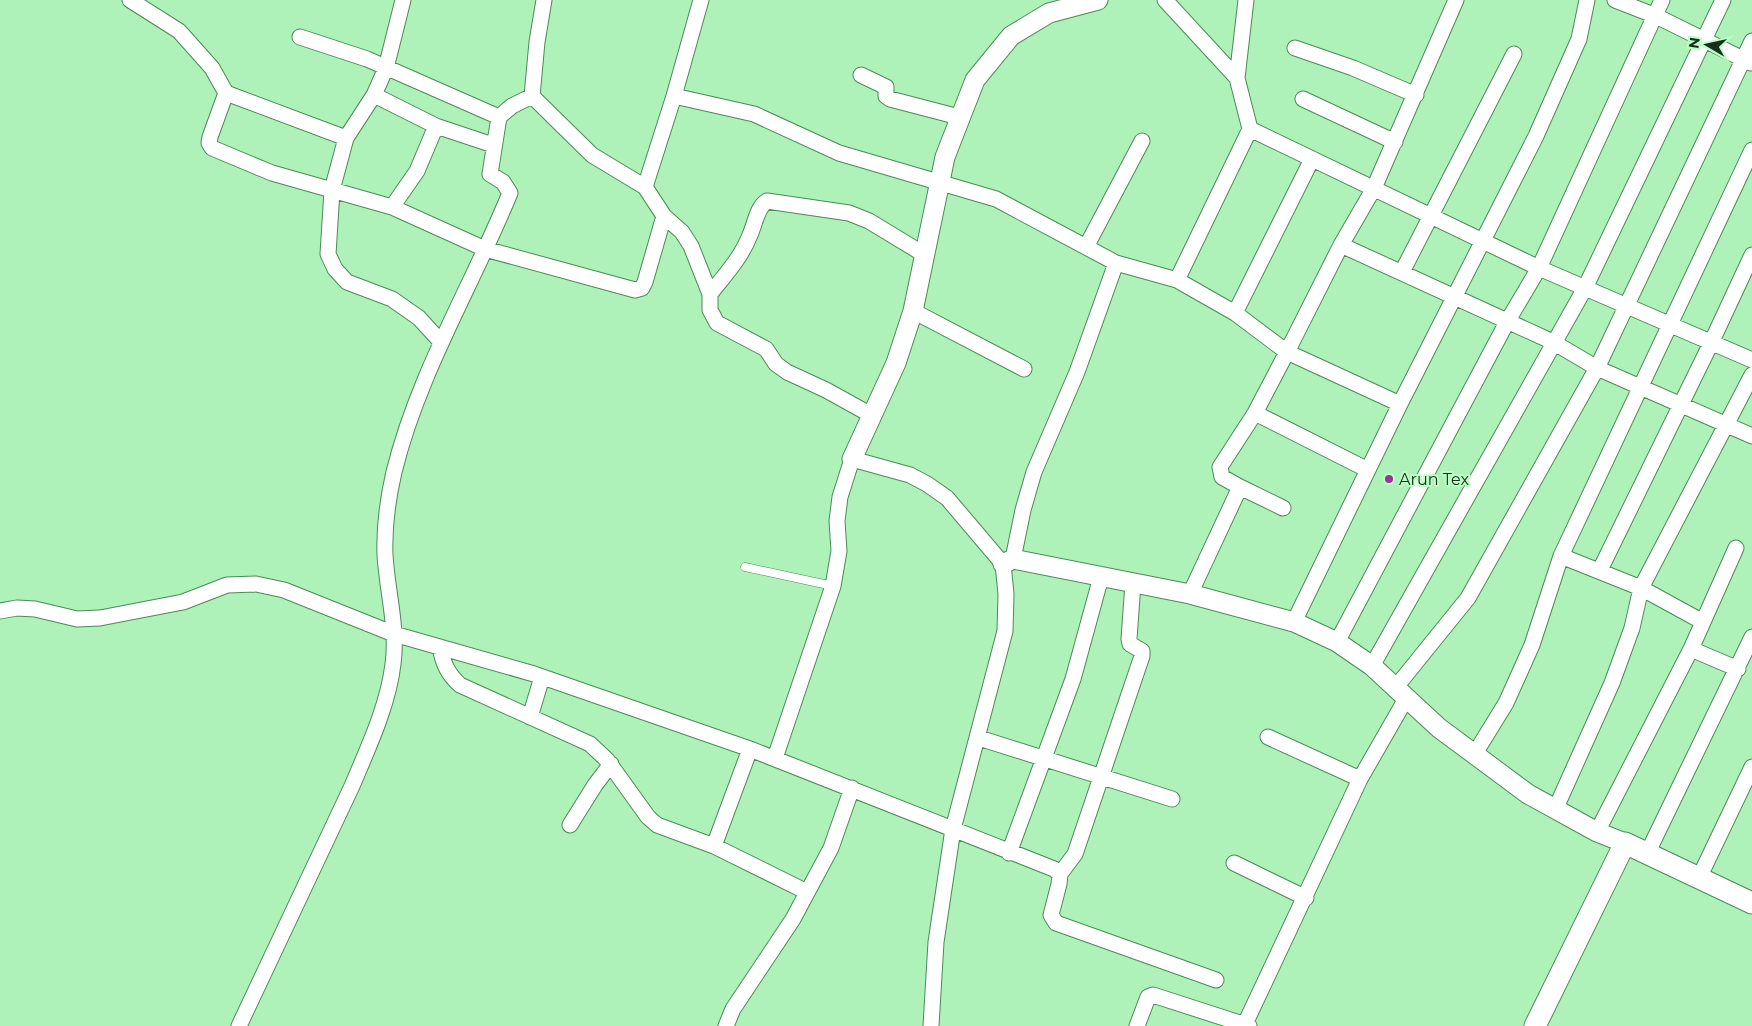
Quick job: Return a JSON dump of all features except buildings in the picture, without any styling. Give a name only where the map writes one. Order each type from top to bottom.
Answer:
[{"type":"main road","points":[[1535,1026],[1625,843],[1752,902]]},
{"type":"street","points":[[130,0],[179,30],[212,68],[226,93],[346,138]]},
{"type":"street","points":[[403,0],[386,68],[374,95],[346,138],[332,190],[328,254],[334,269],[347,282],[392,299],[420,318],[440,341]]},
{"type":"street","points":[[532,96],[537,42],[544,0]]},
{"type":"street","points":[[645,187],[674,96],[701,0]]},
{"type":"street","points":[[775,758],[833,586],[839,551],[837,522],[840,497],[852,459],[896,363],[913,311],[945,157],[959,117],[975,80],[1011,36],[1049,13],[1098,0]]},
{"type":"street","points":[[1165,0],[1237,78]]},
{"type":"street","points":[[1177,280],[1250,129],[1237,78],[1246,0]]},
{"type":"street","points":[[1283,508],[1222,477],[1220,466],[1255,413],[1341,245],[1374,188],[1456,0]]},
{"type":"street","points":[[1294,622],[1400,404],[1536,136],[1580,39],[1587,0]]},
{"type":"street","points":[[1615,0],[1656,16],[1747,61]]},
{"type":"street","points":[[1337,642],[1507,322],[1539,268],[1662,0]]},
{"type":"street","points":[[1372,666],[1584,288],[1723,0]]},
{"type":"street","points":[[300,37],[367,59],[499,117]]},
{"type":"street","points":[[1138,1026],[1148,997],[1153,996],[1247,1025],[1401,692],[1468,598],[1597,368],[1747,61],[1752,41]]},
{"type":"street","points":[[1295,48],[1416,95]]},
{"type":"street","points":[[1402,272],[1514,54]]},
{"type":"street","points":[[861,75],[886,87],[886,96],[890,99],[959,117]]},
{"type":"street","points":[[226,93],[210,137],[209,143],[212,148],[272,173],[392,207],[486,249],[635,290],[642,288],[645,282],[664,216]]},
{"type":"street","points":[[374,95],[436,126],[493,146]]},
{"type":"street","points":[[239,1026],[368,748],[388,688],[393,664],[394,634],[385,554],[387,518],[393,482],[408,427],[440,341],[486,249],[510,193],[504,182],[490,174],[499,117],[512,106],[532,96]]},
{"type":"street","points":[[532,96],[592,155],[645,187],[664,216],[682,232],[692,246],[710,294],[710,310],[718,323],[766,349],[776,364],[787,372],[826,390],[873,416]]},
{"type":"street","points":[[674,96],[754,114],[839,153],[996,199],[1116,263],[1177,280],[1235,313],[1287,352],[1400,404]]},
{"type":"street","points":[[1303,99],[1395,142]]},
{"type":"street","points":[[392,207],[416,172],[436,126]]},
{"type":"street","points":[[1250,129],[1483,239],[1539,268],[1672,323],[1752,360]]},
{"type":"street","points":[[1086,247],[1142,141]]},
{"type":"street","points":[[1474,755],[1506,703],[1532,645],[1560,556],[1672,323],[1752,150]]},
{"type":"street","points":[[1235,313],[1312,159]]},
{"type":"street","points":[[710,294],[739,257],[750,237],[762,204],[767,201],[849,213],[869,221],[925,255]]},
{"type":"street","points":[[1341,245],[1553,342],[1597,368],[1752,436]]},
{"type":"street","points":[[1600,570],[1682,404],[1752,254]]},
{"type":"street","points":[[930,1026],[938,924],[953,830],[979,738],[1005,631],[1008,562],[1034,472],[1077,372],[1116,263]]},
{"type":"street","points":[[913,311],[1024,369]]},
{"type":"street","points":[[1555,810],[1612,682],[1632,628],[1641,588],[1728,425],[1752,375]]},
{"type":"street","points":[[1255,413],[1368,470]]},
{"type":"street","points":[[852,459],[910,475],[928,484],[947,498],[1008,562],[1190,594],[1294,622],[1337,642],[1372,666],[1439,728],[1528,794],[1597,832],[1625,843]]},
{"type":"street","points":[[1190,594],[1240,487]]},
{"type":"street","points":[[1597,832],[1691,649],[1736,548]]},
{"type":"street","points":[[1560,556],[1600,570],[1641,588],[1703,622]]},
{"type":"street","points":[[1009,853],[1073,679],[1101,577]]},
{"type":"street","points":[[1133,583],[1129,639],[1130,644],[1142,652],[1142,656],[1074,854],[1060,874],[1050,915],[1056,923],[1216,980]]},
{"type":"street","points":[[0,611],[18,608],[35,609],[77,619],[100,618],[183,602],[227,585],[265,586],[284,590],[394,634],[542,677],[775,758],[1009,853],[1054,869],[1060,874]]},
{"type":"street","points":[[1647,854],[1752,637]]},
{"type":"street","points":[[440,647],[443,661],[450,675],[460,685],[590,744],[611,764],[648,817],[657,825],[714,846],[807,892]]},
{"type":"street","points":[[1691,649],[1738,669]]},
{"type":"street","points":[[530,716],[542,677]]},
{"type":"street","points":[[1268,737],[1360,779]]},
{"type":"street","points":[[979,738],[1172,799]]},
{"type":"street","points":[[714,846],[750,749]]},
{"type":"street","points":[[570,825],[595,785],[611,764]]},
{"type":"street","points":[[1699,878],[1752,768]]},
{"type":"street","points":[[726,1026],[733,1009],[769,956],[831,848],[852,788]]},
{"type":"street","points":[[1234,863],[1306,898]]},
{"type":"lane","points":[[745,567],[833,586]]},
{"type":"place","name":"Arun Tex","points":[[1389,479]]}]
